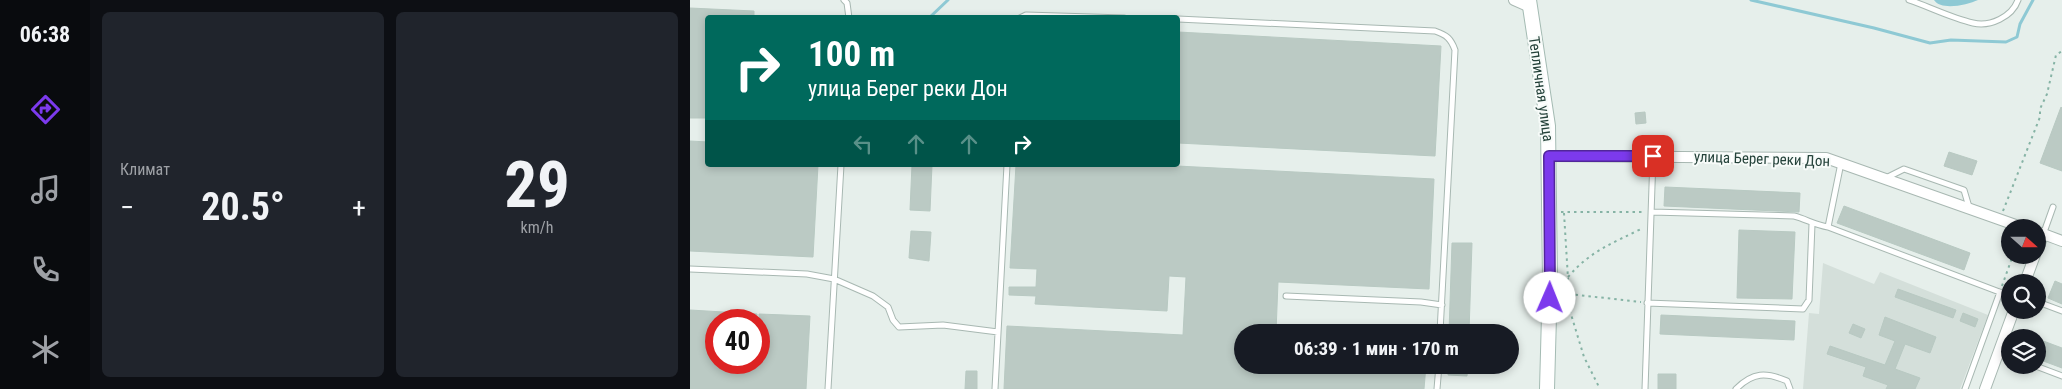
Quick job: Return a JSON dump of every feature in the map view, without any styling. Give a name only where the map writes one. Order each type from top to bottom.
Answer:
[{"type":"street","points":[[1514,0],[1529,4]]},
{"type":"street","name":"Тепличная улица","points":[[1529,4],[1548,126],[1550,279],[1547,389]]},
{"type":"street","name":"улица Берег реки Дон","points":[[1549,156],[1826,158],[2000,219]]},
{"type":"street","points":[[2046,236],[2062,241]]},
{"type":"street","points":[[1985,389],[2011,319]]},
{"type":"lane","points":[[844,0],[847,2],[848,15]]},
{"type":"lane","points":[[1909,0],[1974,23],[1999,20],[2016,7],[2018,0]]},
{"type":"lane","points":[[1180,19],[1435,31],[1446,35],[1452,42],[1455,50],[1441,324]]},
{"type":"lane","points":[[1645,389],[1653,156]]},
{"type":"lane","points":[[1828,227],[1841,163]]},
{"type":"lane","points":[[828,389],[841,167]]},
{"type":"lane","points":[[995,389],[1007,167]]},
{"type":"lane","points":[[1885,178],[1904,169],[1964,190],[1969,208]]},
{"type":"lane","points":[[2046,222],[2053,207]]},
{"type":"lane","points":[[1652,212],[1794,216],[2000,292],[1965,389]]},
{"type":"lane","points":[[1647,302],[1803,309],[1809,300],[1812,224]]},
{"type":"lane","points":[[690,269],[808,274],[834,278],[873,296],[888,307],[893,320],[899,327],[943,325],[998,332]]},
{"type":"lane","points":[[1286,296],[1442,304]]},
{"type":"lane","points":[[2046,305],[2062,311]]},
{"type":"lane","points":[[2046,370],[2062,376]]},
{"type":"lane","points":[[1437,389],[1438,374]]},
{"type":"lane","points":[[1736,389],[1747,378],[1771,374],[1787,381],[1790,389]]},
{"type":"path","points":[[2000,219],[2040,117],[2040,109],[2047,94],[2056,55],[2062,51]]},
{"type":"path","points":[[1549,212],[1652,212],[1646,226],[1608,245],[1582,261],[1568,277]]},
{"type":"path","points":[[1564,212],[1570,311],[1584,357],[1600,389]]},
{"type":"path","points":[[2000,292],[2010,264]]},
{"type":"path","points":[[1569,294],[1647,302]]},
{"type":"shaded area","points":[[1823,263],[1874,284],[1880,272],[1988,315],[1960,389],[1803,389],[1809,313],[1819,314]]},
{"type":"water","points":[[1934,0],[1978,0],[1967,4],[1948,6],[1937,3]]},
{"type":"building","points":[[690,8],[754,11],[754,15],[705,15],[705,118],[690,118]]},
{"type":"building","points":[[1180,32],[1441,46],[1435,156],[1180,143]]},
{"type":"building","points":[[2062,108],[2062,171],[2040,163]]},
{"type":"building","points":[[1645,112],[1646,123],[1636,124],[1635,113]]},
{"type":"building","points":[[690,141],[705,142],[705,167],[818,167],[813,257],[690,251]]},
{"type":"building","points":[[1949,152],[1977,161],[1972,175],[1944,166]]},
{"type":"building","points":[[1180,166],[1434,179],[1429,289],[1278,282],[1276,324],[1234,324],[1234,374],[1425,374],[1424,389],[1004,389],[1007,326],[1183,335],[1186,277],[1169,276],[1167,311],[1035,304],[1036,296],[1009,295],[1009,287],[1036,287],[1037,269],[1010,268],[1016,167]]},
{"type":"building","points":[[912,167],[932,167],[930,211],[910,210]]},
{"type":"building","points":[[1665,187],[1800,193],[1799,212],[1664,206]]},
{"type":"building","points":[[1844,206],[1970,253],[1964,270],[1837,223]]},
{"type":"building","points":[[1739,230],[1795,232],[1792,299],[1737,298]]},
{"type":"building","points":[[911,231],[931,232],[929,261],[909,258]]},
{"type":"building","points":[[1452,243],[1472,243],[1469,324],[1449,324]]},
{"type":"building","points":[[2055,281],[2062,284],[2062,304],[2048,298]]},
{"type":"building","points":[[1898,289],[1956,310],[1953,318],[1895,297]]},
{"type":"building","points":[[690,310],[705,311],[705,374],[770,374],[770,314],[810,316],[806,389],[690,389]]},
{"type":"building","points":[[1963,313],[1978,319],[1975,327],[1960,321]]},
{"type":"building","points":[[1661,315],[1795,321],[1794,340],[1660,334]]},
{"type":"building","points":[[1885,317],[1936,337],[1930,353],[1905,344],[1895,369],[1920,378],[1915,389],[1886,389],[1888,385],[1863,376],[1866,367],[1827,354],[1830,346],[1885,365],[1895,341],[1879,335]]},
{"type":"building","points":[[1853,324],[1865,329],[1861,338],[1849,333]]},
{"type":"building","points":[[2046,342],[2062,348],[2062,368],[2046,362]]},
{"type":"building","points":[[966,371],[977,371],[977,389],[965,389]]},
{"type":"building","points":[[1448,374],[1467,374],[1467,376]]},
{"type":"building","points":[[1658,374],[1676,374],[1676,389],[1658,389]]},
{"type":"waterway","points":[[932,15],[948,0]]},
{"type":"waterway","points":[[1751,0],[1874,28],[1930,43],[1951,40],[2006,42],[2017,37],[2020,24],[2033,0]]},
{"type":"route","points":[[1550,298],[1549,156],[1653,156]]}]
